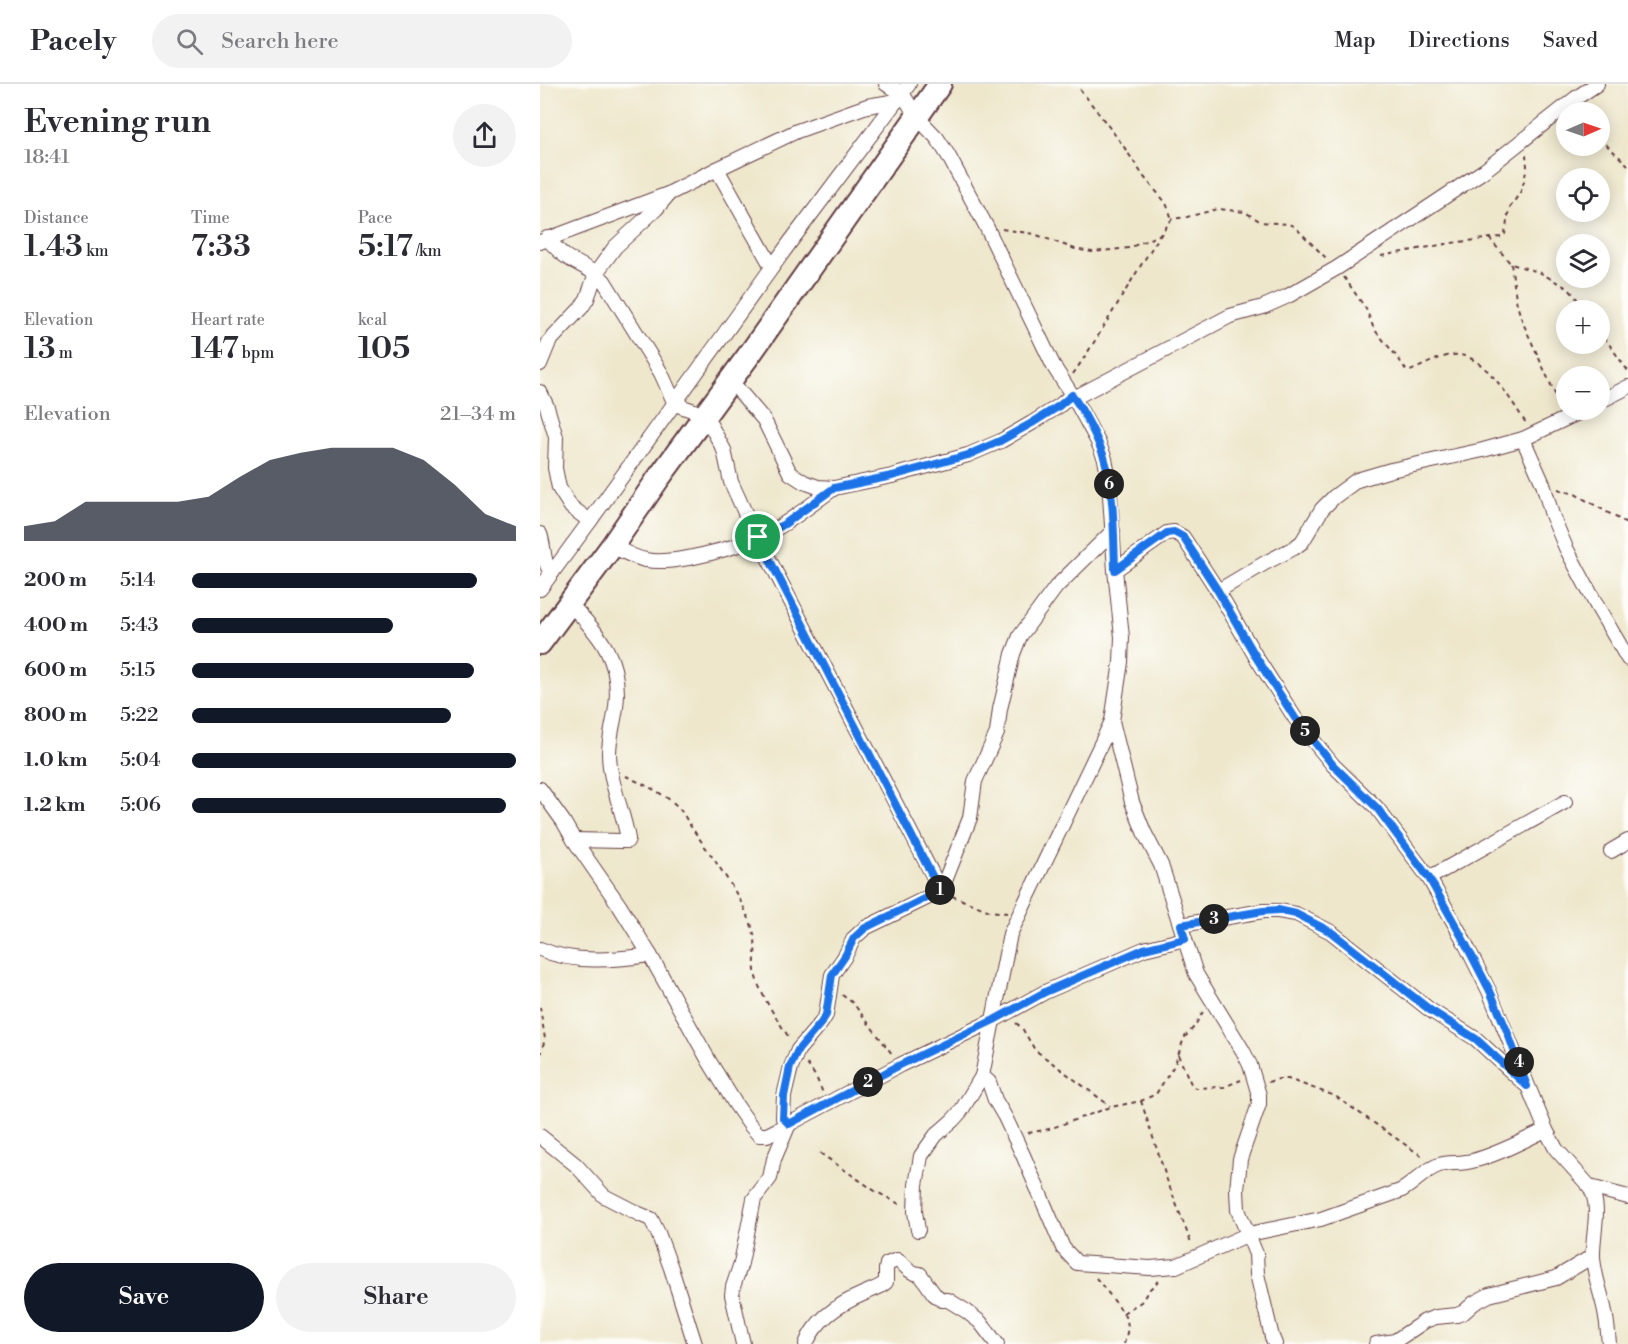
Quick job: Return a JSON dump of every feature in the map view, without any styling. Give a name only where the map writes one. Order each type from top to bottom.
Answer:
[{"type":"highway","points":[[540,644],[940,84]]},
{"type":"street","points":[[886,84],[902,93],[917,117],[937,138],[948,155],[986,226],[1054,367],[1098,442],[1105,459],[1109,481],[1122,637],[1121,662],[1112,721],[1010,934],[982,1076],[953,1120],[936,1135],[921,1156],[916,1185],[915,1212],[918,1230]]},
{"type":"street","points":[[730,380],[764,420],[790,473],[818,487],[834,488],[892,476],[968,455],[1032,423],[1059,406],[1071,393],[1230,316],[1263,308],[1288,296],[1334,263],[1359,253],[1485,170],[1597,84]]},
{"type":"street","points":[[544,240],[668,194],[796,131],[902,93]]},
{"type":"street","points":[[540,588],[772,267],[902,93]]},
{"type":"street","points":[[717,169],[772,267]]},
{"type":"street","points":[[540,364],[549,342],[587,299],[596,273],[615,247],[656,209],[668,194]]},
{"type":"street","points":[[544,240],[568,258],[596,273],[613,294],[640,337],[661,373],[675,404],[705,415],[724,450],[731,482],[758,537],[940,891]]},
{"type":"street","points":[[1610,396],[1628,387]]},
{"type":"street","points":[[540,392],[547,406],[556,437],[555,468],[559,488],[571,507],[590,521]]},
{"type":"street","points":[[1218,591],[1302,542],[1322,509],[1343,489],[1357,480],[1528,437],[1562,420]]},
{"type":"street","points":[[1528,437],[1552,515],[1566,548],[1628,659]]},
{"type":"street","points":[[612,546],[643,560],[659,562],[726,549],[771,532],[834,488]]},
{"type":"street","points":[[789,1124],[783,1118],[784,1096],[790,1067],[798,1050],[826,1015],[832,975],[854,938],[865,928],[940,891],[970,818],[973,789],[978,772],[997,733],[1013,654],[1020,636],[1056,587],[1113,531]]},
{"type":"street","points":[[1115,570],[1167,533],[1174,532],[1183,537],[1295,718],[1333,765],[1377,808],[1429,878],[1490,991],[1546,1130],[1556,1149],[1590,1187],[1595,1201],[1596,1221],[1593,1256],[1610,1344]]},
{"type":"street","points":[[540,534],[545,564],[552,573]]},
{"type":"street","points":[[569,603],[588,622],[607,647],[614,664],[617,681],[609,752],[610,767],[628,839],[622,841],[574,840]]},
{"type":"street","points":[[1112,721],[1132,802],[1161,865],[1196,974],[1251,1065],[1259,1095],[1259,1104],[1240,1159],[1237,1190],[1239,1216],[1256,1254],[1257,1274],[1275,1344]]},
{"type":"street","points":[[540,789],[619,905],[735,1105],[759,1135],[767,1135],[789,1124],[1045,992],[1144,949],[1185,939]]},
{"type":"street","points":[[1429,878],[1565,802]]},
{"type":"street","points":[[1611,851],[1628,841]]},
{"type":"street","points":[[1181,925],[1263,911],[1278,910],[1296,914],[1331,932],[1430,1010],[1476,1039],[1527,1086]]},
{"type":"street","points":[[540,949],[553,955],[593,960],[618,960],[650,955]]},
{"type":"street","points":[[982,1076],[989,1082],[995,1100],[1005,1117],[1063,1248],[1077,1263],[1150,1268],[1176,1266],[1249,1234],[1321,1219],[1400,1191],[1438,1165],[1480,1159],[1546,1130]]},
{"type":"street","points":[[742,1344],[732,1295],[733,1287],[741,1263],[754,1199],[770,1178],[774,1159],[789,1124]]},
{"type":"street","points":[[540,1136],[576,1165],[604,1196],[651,1219],[671,1268],[695,1344]]},
{"type":"street","points":[[1590,1187],[1628,1197]]},
{"type":"street","points":[[1376,1344],[1395,1341],[1425,1321],[1436,1317],[1464,1312],[1473,1303],[1489,1295],[1556,1278],[1593,1256]]},
{"type":"street","points":[[806,1344],[825,1315],[886,1282],[887,1264],[897,1260],[906,1270],[913,1274],[920,1274],[942,1300],[948,1300],[980,1322],[997,1344]]},
{"type":"path","points":[[1080,89],[1144,177],[1166,203],[1172,219]]},
{"type":"path","points":[[1359,253],[1382,256],[1501,237],[1505,234],[1509,209],[1521,191],[1524,181],[1527,166],[1524,140]]},
{"type":"path","points":[[1610,148],[1628,165]]},
{"type":"path","points":[[1071,393],[1098,338],[1172,219],[1218,209],[1245,212],[1261,222],[1289,224],[1295,227],[1322,256],[1334,263],[1366,309],[1374,329],[1406,370],[1410,371],[1440,358],[1465,355],[1480,364],[1503,390],[1528,437]]},
{"type":"path","points":[[986,226],[1034,234],[1075,249],[1092,252],[1129,249],[1161,234]]},
{"type":"path","points":[[1489,238],[1511,264],[1517,305],[1523,323],[1556,396]]},
{"type":"path","points":[[1511,264],[1539,272],[1569,289],[1578,300]]},
{"type":"path","points":[[1610,346],[1628,371]]},
{"type":"path","points":[[1543,484],[1575,494],[1628,524]]},
{"type":"path","points":[[610,767],[665,796],[680,808],[714,859],[739,900],[752,927],[755,936],[755,973],[763,992],[775,1017],[816,1077],[828,1103]]},
{"type":"path","points":[[940,891],[990,911],[1018,915]]},
{"type":"path","points":[[830,986],[853,1003],[900,1065]]},
{"type":"path","points":[[1014,1138],[1049,1129],[1111,1107],[1141,1101],[1156,1094],[1175,1064],[1184,1038],[1199,1019],[1210,997]]},
{"type":"path","points":[[540,1007],[545,1040],[540,1055]]},
{"type":"path","points":[[1007,1012],[1022,1028],[1035,1050],[1111,1107]]},
{"type":"path","points":[[1178,1055],[1192,1086],[1197,1088],[1224,1087],[1246,1078],[1254,1080],[1288,1079],[1335,1096],[1438,1165]]},
{"type":"path","points":[[1141,1101],[1170,1189],[1197,1257]]},
{"type":"path","points":[[820,1153],[875,1191],[915,1212]]},
{"type":"path","points":[[1077,1263],[1093,1274],[1123,1313],[1127,1321],[1124,1344]]},
{"type":"path","points":[[1123,1313],[1141,1302],[1149,1290],[1176,1266]]},
{"type":"route","points":[[1072,395],[1105,459],[1109,481],[1115,570],[1167,533],[1174,532],[1183,537],[1295,718],[1333,765],[1377,808],[1429,878],[1490,991],[1527,1086],[1476,1039],[1430,1010],[1331,932],[1296,914],[1278,910],[1181,925],[1185,939],[1144,949],[1045,992],[789,1124],[783,1118],[784,1096],[790,1067],[798,1050],[826,1015],[832,975],[854,938],[865,928],[940,891],[758,537],[786,523],[834,488],[892,476],[968,455],[1032,423],[1072,395]]}]
